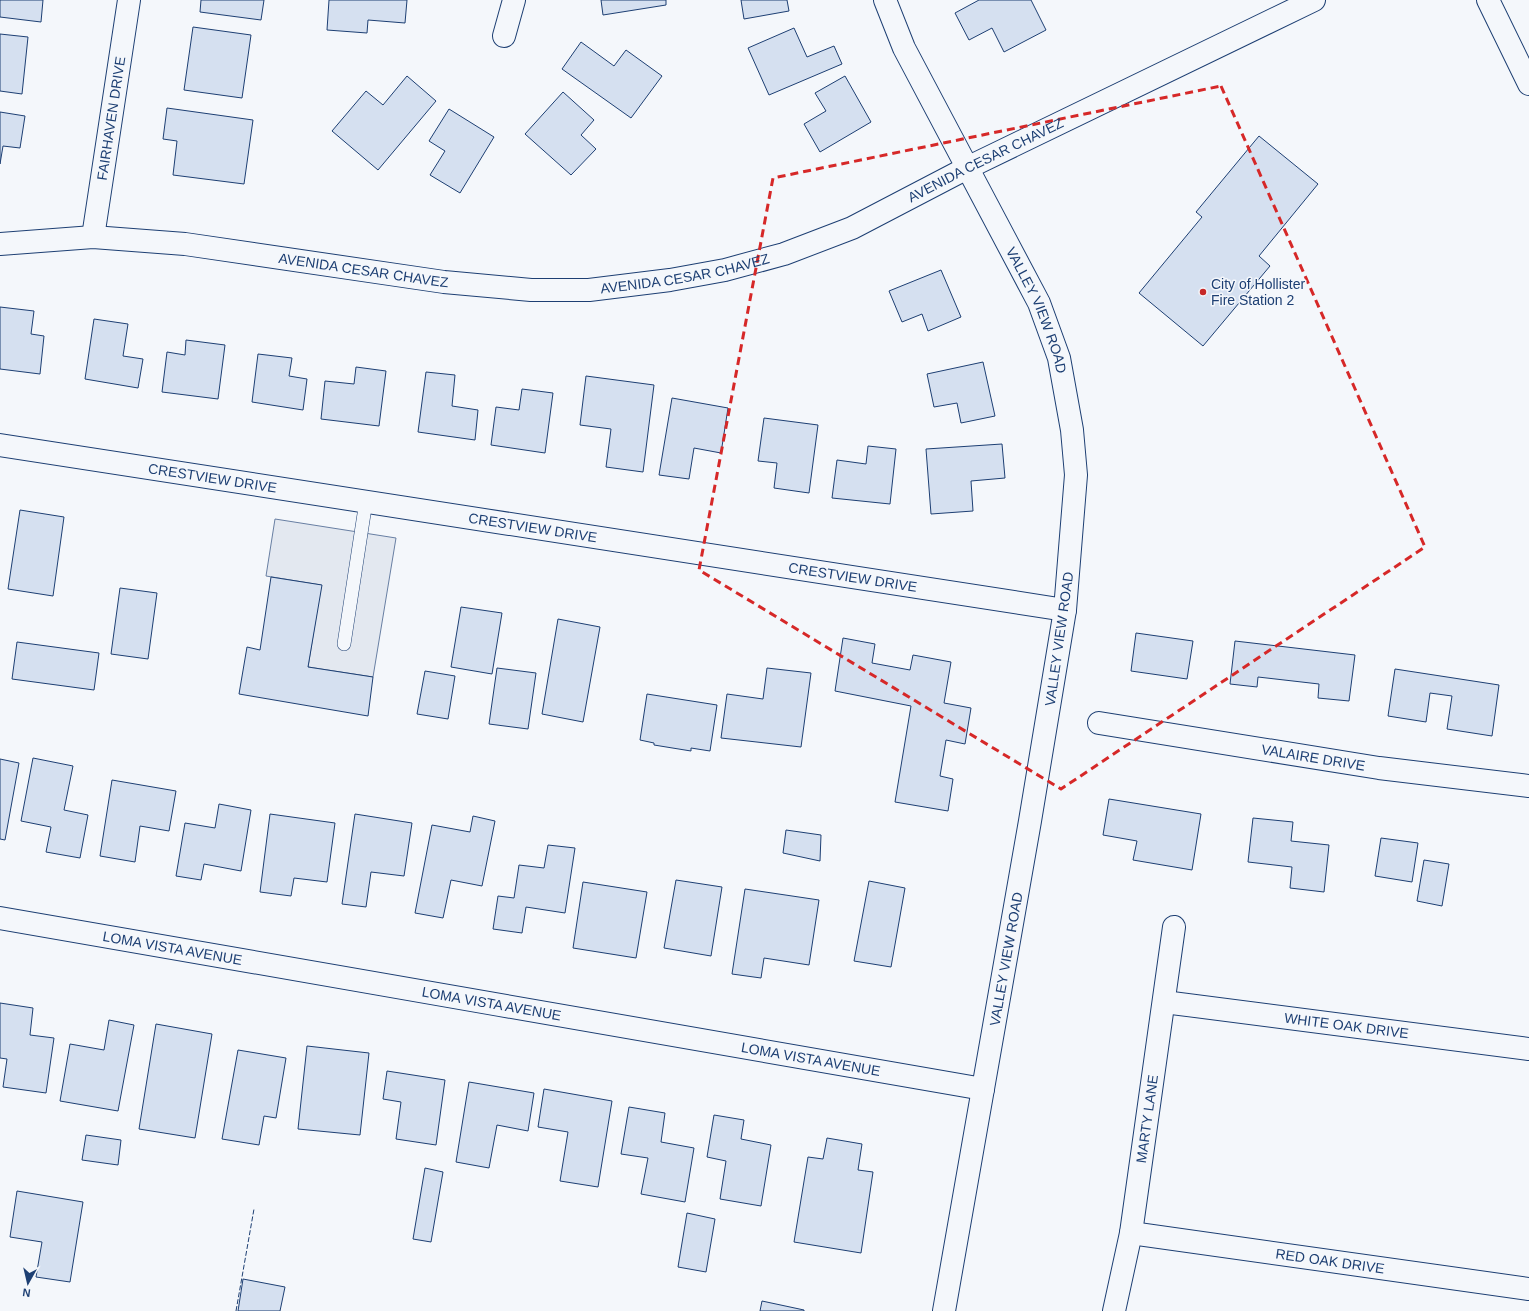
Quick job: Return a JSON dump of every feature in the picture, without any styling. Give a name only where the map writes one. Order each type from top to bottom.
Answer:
[{"type":"street","name":"FAIRHAVEN DRIVE","points":[[92,237],[129,0]]},
{"type":"street","points":[[504,36],[514,0]]},
{"type":"street","name":"VALLEY VIEW ROAD","points":[[885,0],[904,48],[1039,303],[1059,358],[1072,430],[1076,475],[1064,610],[1030,821],[944,1311]]},
{"type":"street","name":"AVENIDA CESAR CHAVEZ","points":[[0,244],[92,237],[185,244],[444,282],[531,290],[589,290],[670,280],[725,270],[784,254],[852,228],[967,168],[1314,0]]},
{"type":"street","points":[[1488,0],[1529,84]]},
{"type":"street","name":"CRESTVIEW DRIVE","points":[[0,445],[1064,610]]},
{"type":"street","name":"VALAIRE DRIVE","points":[[1099,723],[1379,768],[1529,786]]},
{"type":"street","name":"LOMA VISTA AVENUE","points":[[0,918],[983,1089]]},
{"type":"street","name":"MARTY LANE","points":[[1114,1311],[1131,1233],[1174,927]]},
{"type":"street","name":"WHITE OAK DRIVE","points":[[1164,1002],[1529,1049]]},
{"type":"street","name":"RED OAK DRIVE","points":[[1131,1233],[1529,1289]]},
{"type":"lane","points":[[344,644],[366,502]]},
{"type":"highlighted area","points":[[1221,86],[1425,547],[1061,789],[699,570],[773,178]]},
{"type":"shaded area","points":[[275,519],[396,538],[373,677],[308,667],[321,585],[266,576]]},
{"type":"building","points":[[0,0],[43,0],[41,22],[0,17]]},
{"type":"building","points":[[201,0],[264,0],[261,20],[200,12]]},
{"type":"building","points":[[329,0],[407,0],[405,23],[368,20],[367,33],[327,30]]},
{"type":"building","points":[[601,0],[666,0],[666,5],[603,15]]},
{"type":"building","points":[[741,0],[787,0],[789,11],[744,19]]},
{"type":"building","points":[[979,0],[1031,0],[1046,30],[1004,52],[992,28],[969,40],[955,13]]},
{"type":"building","points":[[193,27],[251,35],[242,98],[184,90]]},
{"type":"building","points":[[794,28],[807,57],[834,46],[842,64],[769,95],[748,48]]},
{"type":"building","points":[[0,34],[28,37],[22,94],[0,91]]},
{"type":"building","points":[[581,42],[614,66],[626,50],[662,76],[631,118],[562,69]]},
{"type":"building","points":[[407,76],[436,101],[378,170],[332,131],[366,91],[383,105]]},
{"type":"building","points":[[845,76],[871,122],[820,152],[804,124],[826,111],[815,93]]},
{"type":"building","points":[[563,92],[594,120],[581,135],[596,149],[571,175],[525,134]]},
{"type":"building","points":[[167,108],[253,120],[244,184],[173,175],[177,141],[163,139]]},
{"type":"building","points":[[449,109],[494,137],[460,193],[430,175],[445,151],[429,141]]},
{"type":"building","points":[[0,112],[25,116],[20,148],[3,146],[0,164]]},
{"type":"building","points":[[1259,136],[1318,184],[1259,256],[1270,266],[1203,346],[1139,293],[1202,217],[1196,212]]},
{"type":"building","points":[[941,270],[961,317],[928,331],[922,314],[902,322],[889,291]]},
{"type":"building","points":[[0,307],[34,311],[31,334],[44,336],[40,374],[0,369]]},
{"type":"building","points":[[94,319],[128,324],[123,356],[143,359],[138,388],[85,379]]},
{"type":"building","points":[[186,340],[225,345],[218,399],[162,392],[167,352],[185,355]]},
{"type":"building","points":[[258,354],[292,358],[289,376],[307,379],[303,410],[252,402]]},
{"type":"building","points":[[983,362],[995,416],[961,423],[957,403],[934,407],[927,374]]},
{"type":"building","points":[[356,367],[386,371],[379,426],[321,419],[325,381],[354,384]]},
{"type":"building","points":[[426,372],[455,375],[452,406],[478,410],[475,440],[418,432]]},
{"type":"building","points":[[586,376],[654,385],[643,472],[606,467],[611,429],[580,425]]},
{"type":"building","points":[[522,389],[553,393],[545,453],[491,445],[496,407],[519,410]]},
{"type":"building","points":[[672,398],[728,408],[721,453],[694,448],[689,479],[659,475]]},
{"type":"building","points":[[764,418],[818,425],[809,493],[774,488],[777,463],[758,461]]},
{"type":"building","points":[[1002,444],[1005,478],[971,481],[973,511],[931,514],[926,449]]},
{"type":"building","points":[[868,446],[896,449],[890,504],[832,498],[837,460],[866,464]]},
{"type":"building","points":[[20,510],[64,517],[53,596],[8,589]]},
{"type":"building","points":[[271,577],[322,585],[308,667],[373,677],[368,716],[239,694],[247,647],[260,650]]},
{"type":"building","points":[[120,588],[157,593],[148,659],[111,654]]},
{"type":"building","points":[[461,607],[502,613],[492,674],[451,667]]},
{"type":"building","points":[[558,619],[600,627],[583,722],[542,714]]},
{"type":"building","points":[[1136,633],[1193,641],[1187,679],[1131,671]]},
{"type":"building","points":[[843,638],[875,644],[872,663],[910,670],[913,655],[951,662],[944,703],[971,708],[965,744],[946,740],[940,776],[953,779],[948,811],[895,802],[911,706],[835,691]]},
{"type":"building","points":[[1235,641],[1355,655],[1349,701],[1318,698],[1319,684],[1258,677],[1257,687],[1230,684]]},
{"type":"building","points":[[17,642],[99,653],[94,690],[12,679]]},
{"type":"building","points":[[497,668],[536,673],[528,729],[489,724]]},
{"type":"building","points":[[767,668],[811,673],[801,747],[721,738],[727,694],[763,699]]},
{"type":"building","points":[[1395,669],[1499,685],[1492,736],[1447,729],[1452,696],[1430,693],[1426,722],[1388,716]]},
{"type":"building","points":[[425,671],[455,676],[448,719],[417,714]]},
{"type":"building","points":[[647,694],[717,705],[710,751],[691,748],[691,751],[654,745],[654,743],[640,740]]},
{"type":"building","points":[[33,758],[73,766],[64,810],[88,815],[80,858],[46,852],[51,827],[21,821]]},
{"type":"building","points":[[0,759],[19,763],[5,840],[0,839]]},
{"type":"building","points":[[112,780],[176,791],[169,831],[140,826],[135,862],[100,856]]},
{"type":"building","points":[[1109,799],[1201,814],[1192,870],[1133,860],[1137,841],[1103,835]]},
{"type":"building","points":[[219,804],[251,810],[241,871],[204,864],[201,880],[176,876],[185,823],[215,828]]},
{"type":"building","points":[[270,814],[335,823],[327,882],[294,878],[291,896],[260,892]]},
{"type":"building","points":[[355,814],[412,823],[404,876],[371,872],[366,907],[342,904]]},
{"type":"building","points":[[473,816],[495,821],[482,886],[451,880],[443,918],[415,913],[432,825],[470,832]]},
{"type":"building","points":[[1253,818],[1293,822],[1291,841],[1329,845],[1324,892],[1290,888],[1292,867],[1248,862]]},
{"type":"building","points":[[786,830],[821,835],[820,861],[783,853]]},
{"type":"building","points":[[1381,838],[1418,843],[1412,882],[1375,876]]},
{"type":"building","points":[[548,845],[575,848],[565,913],[526,907],[522,933],[493,929],[498,896],[514,898],[519,865],[544,868]]},
{"type":"building","points":[[1424,860],[1449,864],[1442,906],[1417,901]]},
{"type":"building","points":[[676,880],[722,887],[711,956],[664,948]]},
{"type":"building","points":[[869,881],[905,888],[891,967],[854,961]]},
{"type":"building","points":[[583,882],[647,892],[636,958],[573,948]]},
{"type":"building","points":[[745,889],[819,900],[809,965],[764,958],[761,978],[732,974]]},
{"type":"building","points":[[0,1003],[33,1008],[30,1035],[54,1038],[46,1093],[3,1087],[7,1059],[0,1058]]},
{"type":"building","points":[[109,1020],[134,1025],[118,1111],[60,1101],[70,1044],[104,1050]]},
{"type":"building","points":[[156,1024],[212,1034],[195,1138],[139,1129]]},
{"type":"building","points":[[307,1046],[369,1053],[360,1135],[298,1129]]},
{"type":"building","points":[[238,1050],[286,1058],[276,1118],[264,1116],[259,1145],[222,1139]]},
{"type":"building","points":[[387,1071],[445,1080],[436,1145],[396,1139],[401,1102],[383,1099]]},
{"type":"building","points":[[469,1082],[534,1093],[528,1131],[497,1125],[489,1168],[456,1162]]},
{"type":"building","points":[[544,1089],[612,1101],[598,1187],[560,1181],[568,1132],[538,1127]]},
{"type":"building","points":[[629,1107],[665,1113],[661,1142],[694,1148],[685,1202],[641,1194],[648,1158],[621,1154]]},
{"type":"building","points":[[714,1115],[744,1120],[741,1139],[771,1145],[761,1206],[720,1199],[726,1161],[707,1157]]},
{"type":"building","points":[[86,1135],[121,1140],[118,1165],[82,1160]]},
{"type":"building","points":[[827,1138],[862,1144],[858,1170],[873,1172],[861,1253],[794,1242],[808,1157],[823,1159]]},
{"type":"building","points":[[425,1168],[443,1172],[431,1242],[413,1239]]},
{"type":"building","points":[[17,1191],[83,1202],[70,1282],[36,1277],[42,1242],[10,1237]]},
{"type":"building","points":[[687,1213],[715,1219],[706,1272],[678,1267]]},
{"type":"building","points":[[243,1279],[285,1287],[280,1311],[238,1311]]},
{"type":"building","points":[[762,1301],[804,1310],[804,1311],[760,1311]]},
{"type":"fence","points":[[236,1311],[254,1209]]},
{"type":"place","name":"City of Hollister Fire Station 2","points":[[1203,292]]}]
